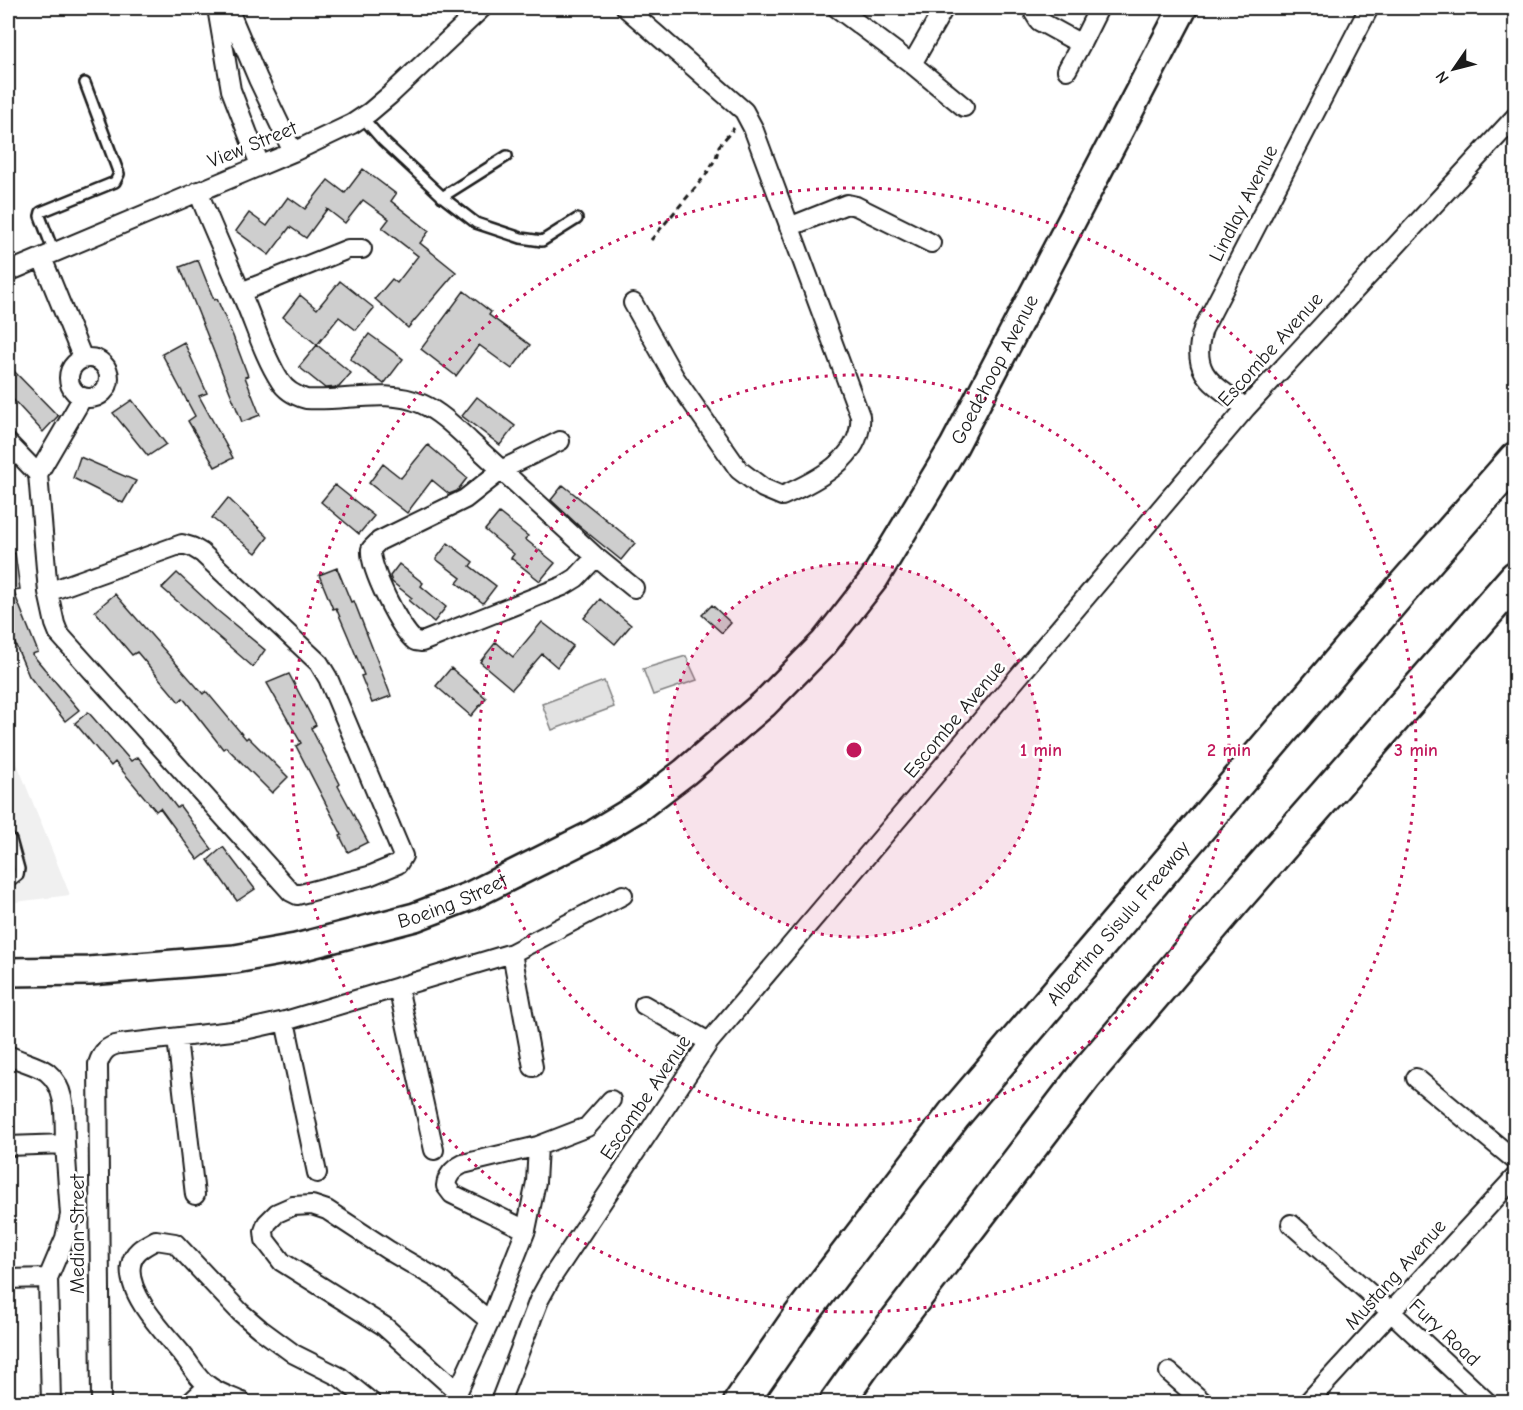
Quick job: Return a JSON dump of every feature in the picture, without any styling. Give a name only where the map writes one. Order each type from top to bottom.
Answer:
[{"type":"highway","name":"Albertina Sisulu Freeway","points":[[741,1402],[799,1318],[954,1114],[1515,459]]},
{"type":"highway","points":[[837,1402],[1085,1075],[1234,900],[1515,578]]},
{"type":"main road","name":"Goedehoop Avenue","points":[[764,704],[824,643],[874,579],[942,466],[1183,8]]},
{"type":"main road","name":"Boeing Street","points":[[8,972],[89,972],[235,959],[296,948],[415,917],[470,896],[594,834],[639,807],[685,772],[764,704]]},
{"type":"main road","name":"Boeing Street","points":[[8,960],[89,972]]},
{"type":"street","points":[[217,8],[231,90],[260,165]]},
{"type":"street","points":[[228,8],[258,79],[293,152]]},
{"type":"street","name":"View Street","points":[[8,272],[331,135],[362,117],[390,95],[482,8]]},
{"type":"street","points":[[626,8],[744,111],[753,128],[855,405],[860,424],[858,437],[837,464],[812,483],[782,496],[763,488],[739,470],[675,378],[633,303]]},
{"type":"street","points":[[837,8],[912,64],[964,107]]},
{"type":"street","points":[[912,64],[944,8]]},
{"type":"street","points":[[1035,8],[1034,14],[1039,21],[1081,44]]},
{"type":"street","points":[[1067,70],[1099,8]]},
{"type":"street","name":"Lindlay Avenue","points":[[1246,408],[1207,379],[1200,364],[1199,342],[1203,329],[1369,8]]},
{"type":"street","name":"Escombe Avenue","points":[[500,1402],[544,1290],[709,1042],[1246,408],[1515,116]]},
{"type":"street","points":[[198,191],[210,224],[280,382],[296,396],[318,400],[398,397],[424,405],[449,422],[596,557],[634,588]]},
{"type":"street","points":[[789,227],[847,204],[856,206],[931,243]]},
{"type":"street","points":[[241,291],[348,249],[362,249]]},
{"type":"street","points":[[48,256],[83,359]]},
{"type":"street","points":[[83,359],[96,360],[106,368],[109,380],[104,392],[93,398],[83,397],[75,392],[69,380],[72,367],[83,359]]},
{"type":"street","points":[[48,592],[182,544],[202,553],[319,663],[328,678],[403,856],[398,864],[369,876],[325,888],[297,895],[291,892],[67,644],[55,624],[48,592],[38,474],[83,397]]},
{"type":"street","points":[[560,441],[503,470],[465,499],[380,541],[371,549],[374,568],[401,626],[409,637],[422,642],[562,586],[576,578],[596,557]]},
{"type":"street","points":[[8,443],[38,474]]},
{"type":"street","points":[[195,1195],[177,1038],[249,1029],[285,1021],[512,953],[623,895]]},
{"type":"street","points":[[512,953],[532,1067]]},
{"type":"street","points":[[398,987],[434,1150]]},
{"type":"street","points":[[644,1005],[709,1042]]},
{"type":"street","points":[[285,1021],[317,1173]]},
{"type":"street","name":"Median Street","points":[[101,1402],[98,1064],[102,1054],[113,1045],[177,1038]]},
{"type":"street","points":[[8,1055],[46,1072],[57,1084],[63,1096],[70,1215],[65,1238],[48,1278],[51,1402]]},
{"type":"street","points":[[1416,1078],[1515,1161]]},
{"type":"street","points":[[526,1230],[452,1194],[446,1186],[447,1178],[455,1168],[463,1164],[538,1146],[587,1127],[611,1100]]},
{"type":"street","points":[[8,1146],[65,1144]]},
{"type":"street","points":[[490,1321],[441,1281],[327,1210],[312,1205],[293,1206],[277,1213],[267,1222],[264,1231],[265,1240],[282,1262],[384,1326],[455,1397],[490,1321],[526,1230],[536,1182],[538,1146]]},
{"type":"street","name":"Mustang Avenue","points":[[1308,1402],[1515,1176]]},
{"type":"street","name":"Fury Road","points":[[1291,1224],[1391,1312],[1487,1402]]},
{"type":"street","points":[[242,1402],[208,1386],[147,1311],[134,1288],[131,1276],[134,1255],[141,1248],[156,1240],[175,1243],[240,1312],[260,1329],[294,1354],[340,1377],[371,1402]]},
{"type":"street","points":[[8,1279],[48,1278]]},
{"type":"street","points":[[1168,1372],[1203,1402]]},
{"type":"street","points":[[191,1402],[208,1386]]},
{"type":"lane","points":[[48,256],[41,212],[115,182],[119,174],[85,83]]},
{"type":"lane","points":[[362,117],[382,141],[442,197],[477,223],[521,238],[542,241],[577,219]]},
{"type":"lane","points":[[442,197],[507,156]]},
{"type":"lane","points":[[8,883],[18,875],[19,869],[11,840]]},
{"type":"path","points":[[651,240],[705,176],[716,158],[719,146],[744,111]]},
{"type":"shaded area","points":[[686,656],[697,680],[653,695],[643,669]]},
{"type":"shaded area","points":[[604,681],[614,707],[552,730],[542,704]]},
{"type":"shaded area","points":[[8,741],[70,895],[8,903]]},
{"type":"building","points":[[363,169],[396,194],[391,201],[429,231],[420,243],[456,272],[408,328],[375,299],[392,279],[397,283],[418,256],[382,228],[389,219],[363,200],[345,223],[327,209],[306,238],[290,227],[269,255],[236,231],[249,213],[267,226],[288,197],[305,209],[328,180],[345,193]]},
{"type":"building","points":[[198,260],[214,300],[217,299],[233,336],[248,376],[245,377],[260,415],[242,422],[180,267]]},
{"type":"building","points":[[340,281],[374,308],[356,330],[339,317],[317,345],[283,317],[300,295],[317,309]]},
{"type":"building","points":[[464,291],[491,312],[489,315],[530,345],[512,369],[479,345],[456,376],[421,349]]},
{"type":"building","points":[[369,334],[403,359],[384,384],[350,359]]},
{"type":"building","points":[[184,342],[207,393],[199,396],[233,458],[215,467],[188,421],[195,416],[162,354]]},
{"type":"building","points":[[317,345],[351,373],[339,387],[325,388],[299,367]]},
{"type":"building","points":[[8,365],[58,416],[43,432],[8,394]]},
{"type":"building","points":[[477,397],[515,426],[500,445],[462,416]]},
{"type":"building","points":[[132,400],[166,444],[148,456],[113,413]]},
{"type":"building","points":[[428,445],[467,478],[457,491],[449,494],[432,480],[407,513],[369,483],[383,464],[401,478]]},
{"type":"building","points":[[80,457],[136,481],[123,503],[73,478]]},
{"type":"building","points":[[335,485],[374,516],[359,534],[321,502]]},
{"type":"building","points":[[563,485],[635,543],[621,560],[551,500]]},
{"type":"building","points":[[228,498],[268,537],[256,553],[212,518]]},
{"type":"building","points":[[499,513],[528,536],[525,539],[555,563],[540,581],[511,558],[514,554],[485,530]]},
{"type":"building","points":[[448,543],[473,562],[470,566],[496,586],[483,603],[457,583],[461,578],[436,559]]},
{"type":"building","points":[[15,553],[20,589],[13,590],[38,652],[32,654],[79,710],[65,721],[29,676],[8,627],[8,554]]},
{"type":"building","points":[[399,564],[423,583],[421,586],[446,607],[434,622],[409,601],[412,598],[392,582],[390,576]]},
{"type":"building","points":[[337,568],[351,602],[354,601],[391,696],[372,703],[361,676],[364,675],[348,636],[336,608],[333,609],[319,575]]},
{"type":"building","points":[[177,573],[265,650],[253,667],[162,588]]},
{"type":"building","points":[[115,594],[203,694],[206,691],[246,739],[248,737],[288,777],[272,793],[226,747],[223,749],[183,698],[179,702],[137,652],[132,655],[95,611]]},
{"type":"building","points":[[600,599],[631,625],[615,644],[584,618]]},
{"type":"building","points":[[712,605],[731,623],[722,633],[702,615]]},
{"type":"building","points":[[542,622],[573,646],[557,667],[542,654],[512,689],[480,662],[496,642],[513,657]]},
{"type":"building","points":[[451,668],[486,698],[471,716],[436,686]]},
{"type":"building","points":[[289,674],[316,725],[311,728],[340,784],[338,786],[368,842],[348,852],[340,836],[342,835],[296,746],[301,743],[267,683]]},
{"type":"building","points":[[88,712],[131,761],[138,757],[177,808],[180,806],[212,849],[198,860],[160,808],[156,811],[115,762],[111,766],[75,723]]},
{"type":"building","points":[[223,847],[255,889],[237,901],[208,860]]}]
